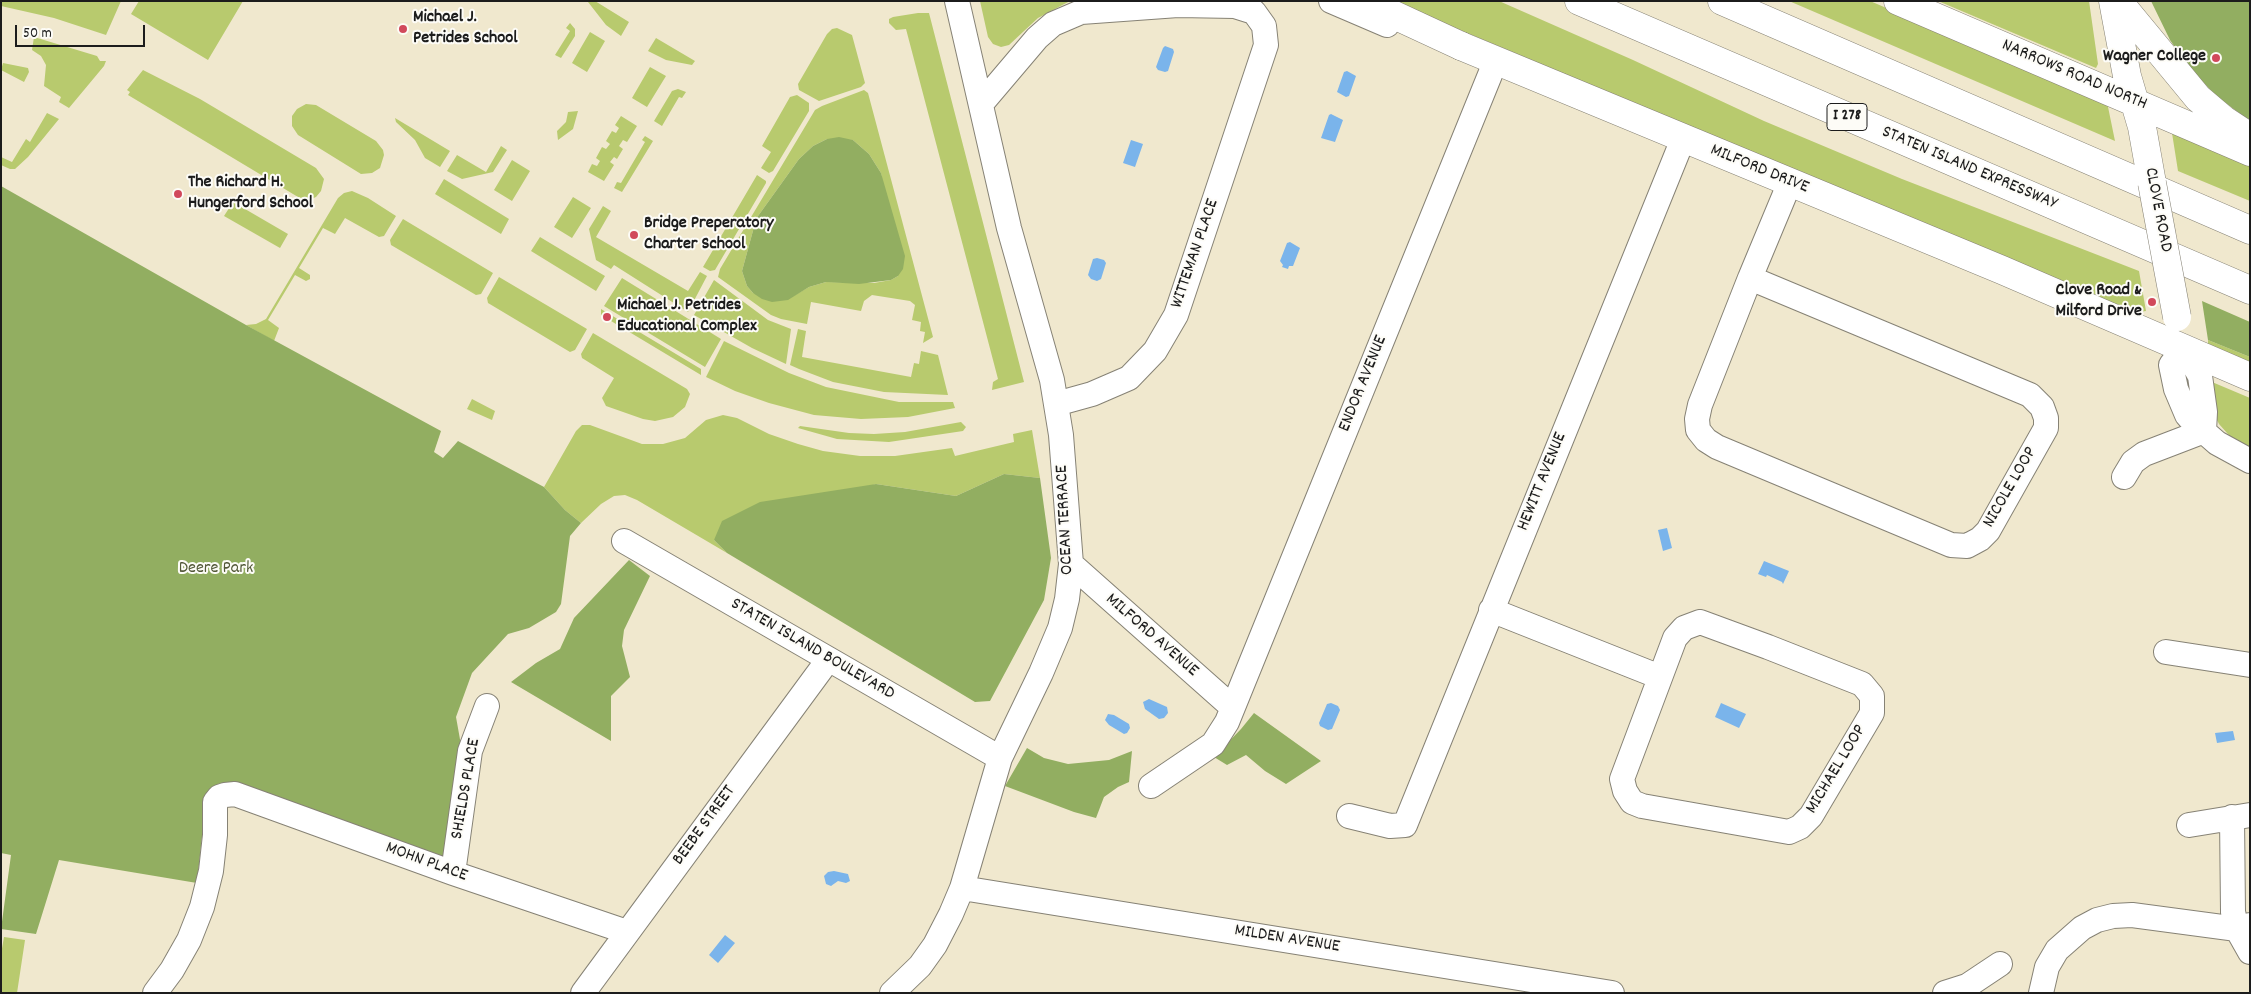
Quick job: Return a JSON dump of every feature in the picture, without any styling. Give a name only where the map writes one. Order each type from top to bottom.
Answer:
[{"type":"main road","points":[[1364,1],[1462,46]]},
{"type":"main road","name":"STATEN ISLAND EXPRESSWAY","points":[[1578,1],[2250,290]]},
{"type":"main road","points":[[1722,1],[2250,230]]},
{"type":"main road","name":"NARROWS ROAD NORTH","points":[[1898,1],[2138,114],[2250,152]]},
{"type":"main road","name":"CLOVE ROAD","points":[[2113,1],[2127,76],[2138,114],[2184,348]]},
{"type":"main road","points":[[2118,1],[2198,98],[2224,120],[2250,137]]},
{"type":"main road","name":"MILFORD DRIVE","points":[[1462,46],[2184,348]]},
{"type":"main road","points":[[2184,348],[2250,377]]},
{"type":"street","name":"OCEAN TERRACE","points":[[892,993],[920,966],[935,945],[962,888],[1000,758],[1041,673],[1060,628],[1067,598],[1071,564],[1061,435],[1052,380],[1009,228],[957,1]]},
{"type":"street","name":"MILFORD DRIVE","points":[[1331,1],[1394,28],[1462,46]]},
{"type":"street","name":"WITTEMAN PLACE","points":[[981,104],[1029,45],[1045,30],[1071,15],[1091,10],[1178,6],[1235,6],[1249,10],[1262,20],[1266,32],[1266,46],[1176,315],[1155,350],[1129,378],[1092,394],[1056,404]]},
{"type":"street","name":"ENDOR AVENUE","points":[[1232,707],[1496,60]]},
{"type":"street","name":"HEWITT AVENUE","points":[[1349,816],[1390,826],[1405,825],[1683,138]]},
{"type":"street","name":"NICOLE LOOP","points":[[1750,278],[2030,394],[2042,406],[2046,418],[2046,428],[1988,531],[1980,540],[1968,546],[1951,545],[1717,447],[1706,440],[1698,430],[1697,419],[1700,404],[1750,278],[1790,182]]},
{"type":"street","points":[[2184,348],[2200,376],[2206,412],[2204,430]]},
{"type":"street","points":[[2204,430],[2217,443],[2250,461]]},
{"type":"street","points":[[2124,477],[2133,462],[2144,454],[2204,430]]},
{"type":"street","name":"STATEN ISLAND BOULEVARD","points":[[624,541],[1000,758]]},
{"type":"street","name":"MILFORD AVENUE","points":[[1071,564],[1232,707]]},
{"type":"street","points":[[1491,610],[1660,677]]},
{"type":"street","name":"MICHAEL LOOP","points":[[1700,622],[1768,646],[1862,684],[1872,696],[1872,713],[1811,816],[1800,827],[1790,832],[1717,820],[1642,806],[1632,802],[1624,792],[1622,779],[1660,677],[1675,638],[1684,628],[1700,622]]},
{"type":"street","points":[[2166,652],[2250,665]]},
{"type":"street","name":"BEEBE STREET","points":[[583,993],[828,660]]},
{"type":"street","name":"SHIELDS PLACE","points":[[453,873],[470,751],[487,706]]},
{"type":"street","points":[[1151,786],[1213,744],[1227,722],[1232,707]]},
{"type":"street","name":"MOHN PLACE","points":[[156,993],[185,948],[202,907],[211,871],[215,835],[215,802],[219,796],[225,795],[235,794],[453,873],[627,932]]},
{"type":"street","points":[[2189,825],[2241,816],[2233,912],[2243,927],[2250,952]]},
{"type":"street","name":"MILDEN AVENUE","points":[[962,888],[1612,993]]},
{"type":"street","points":[[2041,993],[2047,968],[2057,950],[2082,928],[2097,920],[2113,916],[2132,915],[2243,927]]},
{"type":"street","points":[[1945,993],[1967,986],[2000,964]]},
{"type":"green space","points":[[1,1],[121,1],[106,35],[54,18],[1,6]]},
{"type":"green space","points":[[139,1],[243,1],[208,60],[131,14]]},
{"type":"green space","points":[[595,1],[629,22],[621,36],[606,25],[588,2]]},
{"type":"green space","points":[[980,1],[1070,1],[1038,18],[1009,45],[1001,47],[993,44],[988,37]]},
{"type":"green space","points":[[1391,1],[1499,1],[1633,60],[1764,121],[1902,179],[2139,271],[2146,311],[2132,313]]},
{"type":"green space","points":[[1789,1],[1870,1],[2107,102],[2115,141]]},
{"type":"green space","points":[[1938,1],[2089,1],[2098,64],[2096,68]]},
{"type":"green space","name":"Wagner College","points":[[2151,1],[2250,1],[2250,121],[2216,96],[2188,66],[2170,40]]},
{"type":"green space","points":[[929,13],[1024,382],[992,390],[993,382],[998,379],[906,29],[896,30],[889,23],[889,19],[893,17]]},
{"type":"green space","points":[[570,23],[575,29],[575,36],[561,58],[555,55],[570,31],[566,28]]},
{"type":"green space","points":[[837,28],[852,35],[865,83],[861,87],[819,101],[799,90],[798,84],[827,34],[832,29]]},
{"type":"green space","points":[[590,32],[605,41],[587,72],[572,63]]},
{"type":"green space","points":[[34,37],[97,56],[100,61],[106,61],[104,66],[69,108],[59,102],[61,97],[44,86],[46,65],[41,56],[32,50]]},
{"type":"green space","points":[[656,38],[695,61],[692,65],[666,60],[648,51]]},
{"type":"green space","points":[[3,63],[28,68],[29,72],[24,82],[1,70]]},
{"type":"green space","points":[[650,67],[666,76],[647,107],[632,98]]},
{"type":"green space","points":[[143,70],[200,99],[316,168],[324,179],[321,191],[316,197],[309,200],[298,197],[128,95],[130,92],[127,90]]},
{"type":"green space","points":[[678,89],[686,92],[682,98],[679,97],[662,126],[654,121],[672,91]]},
{"type":"green space","points":[[864,90],[868,93],[933,337],[923,343],[925,332],[920,331],[921,322],[912,320],[915,305],[910,301],[872,295],[864,301],[861,311],[811,302],[807,324],[771,315],[718,277],[720,269],[815,110]],"holes":[[[827,139],[853,140],[869,154],[881,173],[898,276],[891,280],[874,283],[826,282],[809,287],[788,299],[753,293],[747,286],[742,271],[758,216],[799,159],[813,146]]]},
{"type":"green space","points":[[797,95],[809,103],[809,111],[773,171],[769,173],[761,168],[771,152],[762,146],[790,97]]},
{"type":"green space","points":[[306,104],[316,105],[376,141],[383,150],[384,155],[380,168],[372,173],[361,174],[298,135],[292,126],[292,116],[297,109]]},
{"type":"green space","points":[[578,111],[573,129],[558,140],[557,131],[566,122],[568,112]]},
{"type":"green space","points":[[47,113],[59,119],[28,157],[15,169],[1,165],[1,157],[12,162],[26,139],[30,142]]},
{"type":"green space","points":[[621,116],[637,126],[627,142],[623,140],[619,146],[623,149],[617,159],[614,157],[610,162],[614,165],[604,181],[588,172],[592,164],[597,166],[600,161],[596,158],[602,147],[606,149],[610,144],[606,141],[612,131],[616,133],[619,128],[615,125]]},
{"type":"green space","points":[[395,118],[450,151],[440,167],[425,158],[415,140],[396,122]]},
{"type":"green space","points":[[2172,133],[2250,164],[2250,201],[2178,171]]},
{"type":"green space","points":[[645,136],[653,141],[622,192],[614,188],[617,182],[621,183],[645,142],[642,140]]},
{"type":"green space","points":[[839,137],[853,140],[869,154],[881,173],[905,256],[903,269],[898,276],[891,280],[859,284],[826,282],[809,287],[788,300],[772,302],[762,299],[747,286],[742,271],[758,216],[799,159],[813,146],[827,139]]},
{"type":"green space","points":[[501,146],[507,150],[493,172],[462,179],[447,171],[457,155],[486,172]]},
{"type":"green space","points":[[512,160],[530,171],[512,201],[494,190]]},
{"type":"green space","points":[[757,175],[766,183],[715,270],[710,271],[703,267]]},
{"type":"green space","points":[[444,179],[509,219],[501,234],[435,194]]},
{"type":"green space","name":"Deere Park","points":[[1,186],[246,325],[441,431],[434,452],[443,458],[458,441],[544,487],[565,510],[581,523],[570,536],[561,604],[556,612],[529,628],[508,634],[472,673],[456,717],[461,745],[447,854],[441,860],[228,782],[218,784],[210,791],[206,800],[197,883],[59,860],[36,934],[1,929],[11,855],[1,853]]},
{"type":"green space","points":[[352,191],[368,198],[396,216],[384,236],[379,237],[345,218],[335,234],[323,228],[299,268],[310,275],[310,279],[306,281],[295,275],[268,320],[279,328],[274,341],[246,325],[256,324],[266,319],[338,198],[344,193]]},
{"type":"green space","points":[[573,197],[591,208],[572,238],[554,227]]},
{"type":"green space","points":[[233,202],[288,234],[280,248],[224,216]]},
{"type":"green space","points":[[603,206],[611,211],[596,237],[688,291],[700,272],[707,276],[688,312],[614,265],[611,269],[596,260],[589,229]]},
{"type":"green space","points":[[403,219],[493,273],[481,294],[476,295],[391,245],[390,240]]},
{"type":"green space","points":[[540,237],[605,276],[596,291],[531,251]]},
{"type":"green space","points":[[499,277],[587,329],[575,350],[570,352],[488,303],[487,298]]},
{"type":"green space","points":[[622,278],[721,339],[705,367],[604,306]]},
{"type":"green space","points":[[714,280],[768,320],[791,329],[786,364],[752,348],[694,315]]},
{"type":"green space","points":[[2202,301],[2250,322],[2250,357],[2208,340]]},
{"type":"green space","points":[[601,309],[701,369],[701,375],[601,315]]},
{"type":"green space","points":[[798,329],[806,331],[802,357],[911,377],[914,363],[919,364],[921,351],[938,355],[948,395],[884,392],[833,382],[799,369],[790,365]]},
{"type":"green space","points":[[593,333],[687,389],[690,394],[685,407],[673,417],[655,421],[643,419],[606,406],[602,398],[614,378],[582,358],[581,354]]},
{"type":"green space","points":[[2208,340],[2250,357],[2250,362],[2208,344]]},
{"type":"green space","points":[[724,341],[789,373],[826,387],[899,402],[953,402],[955,408],[908,417],[861,419],[814,415],[769,403],[735,391],[706,377]]},
{"type":"green space","points":[[2212,382],[2250,398],[2250,451],[2235,442],[2219,424],[2215,416]]},
{"type":"green space","points":[[472,399],[495,411],[492,420],[467,409]]},
{"type":"green space","points":[[723,415],[737,418],[769,434],[798,444],[823,451],[860,456],[895,456],[952,448],[955,456],[1014,442],[1013,434],[1032,430],[1040,478],[1004,474],[956,496],[876,484],[714,540],[727,553],[637,500],[625,495],[614,496],[601,504],[581,523],[565,510],[544,487],[576,431],[582,425],[590,425],[642,444],[663,444],[685,438],[706,420]]},
{"type":"green space","points":[[961,422],[966,427],[963,431],[889,442],[837,439],[798,428],[800,426],[849,433],[874,434],[905,432]]},
{"type":"green space","points":[[1004,474],[1040,478],[1051,558],[1044,600],[990,701],[975,702],[727,553],[714,540],[722,521],[760,502],[876,484],[956,496]]},
{"type":"green space","points":[[629,560],[650,576],[624,630],[622,646],[630,677],[611,696],[611,741],[511,682],[536,663],[560,649],[574,618]]},
{"type":"green space","points":[[1254,713],[1321,761],[1286,784],[1265,771],[1246,755],[1227,765],[1214,757]]},
{"type":"green space","points":[[1027,748],[1044,758],[1068,764],[1109,760],[1132,751],[1129,782],[1104,797],[1096,818],[1074,812],[1005,786]]},
{"type":"green space","points":[[4,937],[25,940],[17,993],[1,993],[1,954]]},
{"type":"water","points":[[1165,46],[1173,49],[1174,52],[1168,71],[1165,72],[1158,70],[1156,67]]},
{"type":"water","points":[[1347,71],[1356,76],[1349,96],[1346,97],[1337,92],[1344,72]]},
{"type":"water","points":[[1331,114],[1343,120],[1335,142],[1321,138]]},
{"type":"water","points":[[1131,140],[1143,144],[1135,167],[1123,163]]},
{"type":"water","points":[[1290,242],[1300,248],[1293,266],[1289,266],[1288,269],[1282,267],[1283,265],[1280,261],[1287,243]]},
{"type":"water","points":[[1093,259],[1104,260],[1106,263],[1101,279],[1097,281],[1091,279],[1088,275]]},
{"type":"water","points":[[1667,528],[1672,548],[1663,551],[1658,530]]},
{"type":"water","points":[[1764,561],[1789,571],[1783,584],[1767,575],[1766,577],[1758,574]]},
{"type":"water","points":[[1149,699],[1167,707],[1168,713],[1164,718],[1159,719],[1145,709],[1143,702]]},
{"type":"water","points":[[1331,703],[1338,706],[1340,710],[1332,729],[1328,730],[1320,726],[1319,723],[1327,704]]},
{"type":"water","points":[[1721,703],[1746,714],[1739,728],[1715,717]]},
{"type":"water","points":[[1108,714],[1114,715],[1129,724],[1130,728],[1127,733],[1124,734],[1109,725],[1105,720]]},
{"type":"water","points":[[2233,731],[2235,740],[2217,743],[2215,733]]},
{"type":"water","points":[[834,871],[848,874],[850,881],[846,883],[838,881],[831,886],[826,884],[824,876],[828,872]]},
{"type":"water","points":[[725,935],[735,943],[718,963],[709,955]]},
{"type":"place","name":"Michael J. Petrides School","points":[[403,29]]},
{"type":"place","name":"Wagner College","points":[[2216,58]]},
{"type":"place","name":"The Richard H. Hungerford School","points":[[178,194]]},
{"type":"place","name":"Bridge Preperatory Charter School","points":[[634,235]]},
{"type":"place","name":"Clove Road & Milford Drive","points":[[2152,302]]},
{"type":"place","name":"Michael J. Petrides Educational Complex","points":[[607,317]]}]
